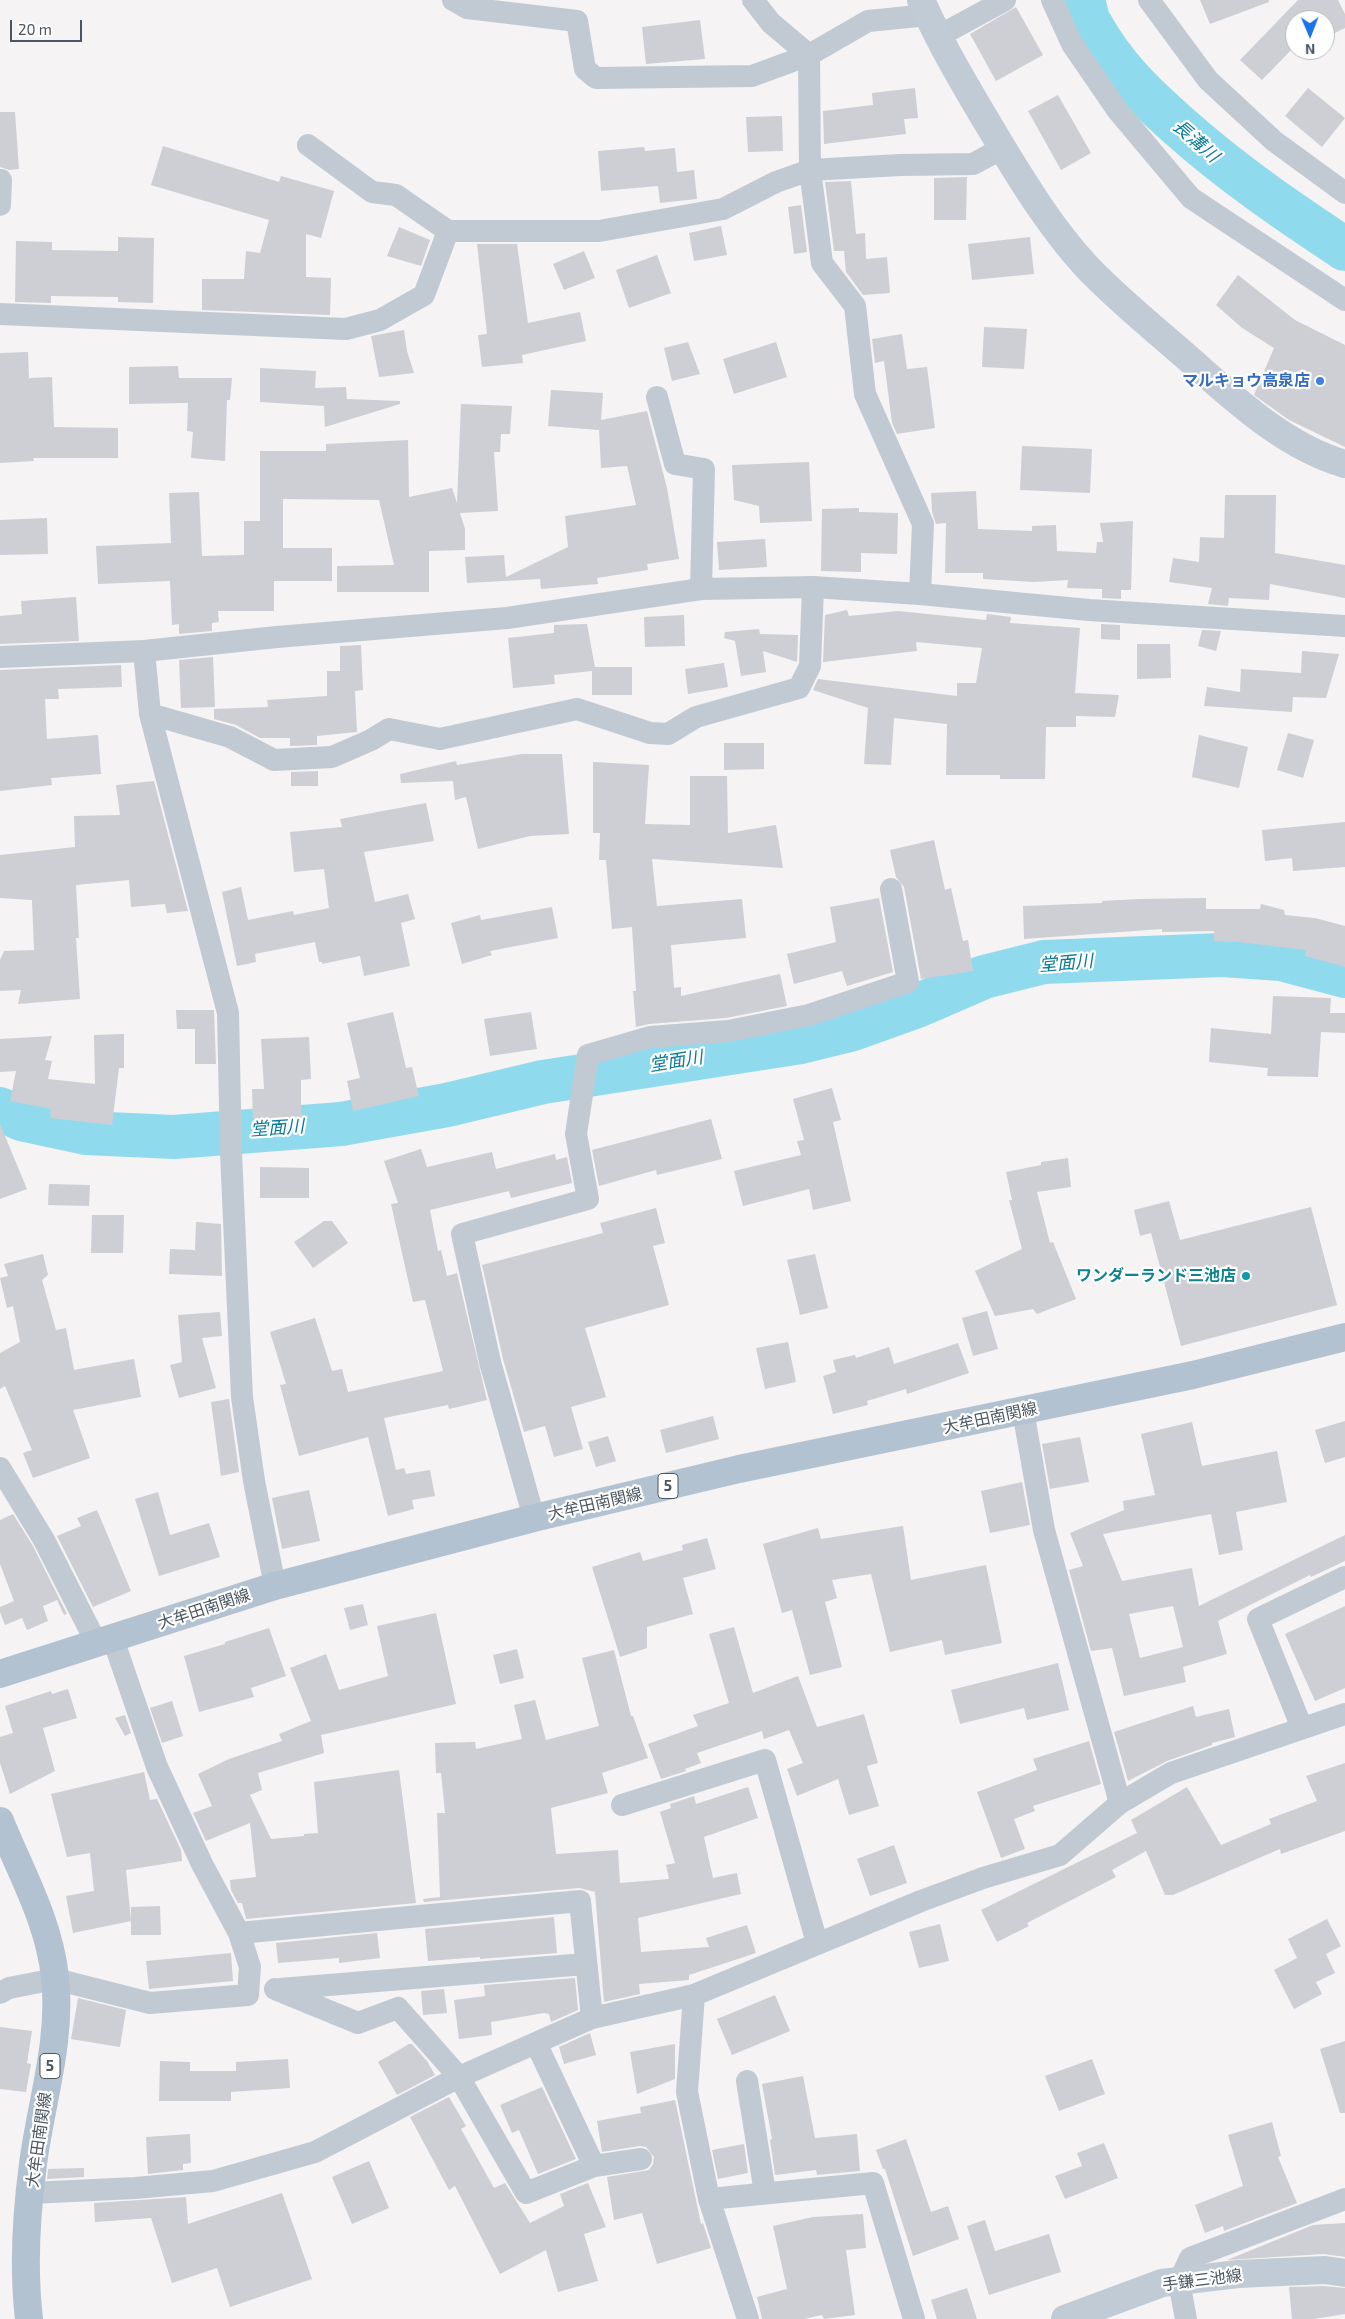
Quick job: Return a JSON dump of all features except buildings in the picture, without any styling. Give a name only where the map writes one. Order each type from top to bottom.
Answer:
[{"type":"main road","name":"大牟田南関線","points":[[0,1674],[105,1642],[275,1586],[534,1518],[739,1469],[1193,1375],[1345,1337]]},
{"type":"main road","name":"大牟田南関線","points":[[0,1821],[40,1914],[52,1955],[55,1978],[57,2027],[33,2164],[25,2279],[30,2319]]},
{"type":"street","points":[[453,0],[467,8],[577,21],[585,69],[596,78],[752,76],[809,55],[868,21],[929,17],[1005,0]]},
{"type":"street","points":[[753,0],[771,23],[809,55],[810,170],[822,263],[855,306],[865,394],[922,524],[920,594]]},
{"type":"street","points":[[1052,0],[1072,44],[1118,112],[1191,198],[1345,300]]},
{"type":"street","points":[[1149,0],[1208,80],[1274,141],[1345,194]]},
{"type":"street","points":[[929,17],[1003,148],[1059,234],[1094,273],[1235,400],[1290,440],[1332,461],[1345,464]]},
{"type":"street","points":[[308,145],[372,192],[396,196],[448,231],[599,231],[723,209],[776,182],[810,170],[900,165],[973,164],[1003,148]]},
{"type":"street","points":[[0,205],[1,180]]},
{"type":"street","points":[[0,314],[346,329],[380,320],[424,295],[448,231]]},
{"type":"street","points":[[657,397],[675,464],[704,469],[701,589]]},
{"type":"street","points":[[150,714],[230,738],[274,760],[332,757],[389,730],[440,739],[577,709],[650,733],[668,734],[696,717],[799,688],[810,666],[813,587]]},
{"type":"street","points":[[0,657],[144,651],[277,637],[507,618],[701,589],[813,587],[920,594],[1089,610],[1345,626]]},
{"type":"street","points":[[144,651],[150,714],[228,1013],[231,1153],[242,1397],[254,1481],[275,1586]]},
{"type":"street","points":[[534,1518],[490,1362],[462,1234],[588,1199],[576,1134],[588,1056],[650,1037],[728,1031],[809,1014],[908,982],[891,889]]},
{"type":"street","points":[[1023,1411],[1044,1530],[1120,1803]]},
{"type":"street","points":[[0,1468],[105,1642],[157,1768],[202,1864],[239,1933],[250,1967],[248,1995]]},
{"type":"street","points":[[1302,1728],[1258,1619],[1345,1577]]},
{"type":"street","points":[[31,2193],[136,2188],[213,2181],[314,2152],[459,2077],[592,2018],[694,1995],[982,1878],[1060,1855],[1120,1803],[1171,1773],[1345,1714]]},
{"type":"street","points":[[622,1805],[765,1760],[817,1944]]},
{"type":"street","points":[[239,1933],[580,1901],[592,2018]]},
{"type":"street","points":[[0,1993],[9,1988],[55,1978],[150,2003],[248,1995],[275,1989],[585,1964]]},
{"type":"street","points":[[275,1989],[358,2023],[398,2008],[459,2077],[526,2192],[594,2166],[641,2159]]},
{"type":"street","points":[[694,1995],[687,2092],[709,2199],[748,2319]]},
{"type":"street","points":[[536,2043],[594,2166]]},
{"type":"street","points":[[747,2081],[765,2193]]},
{"type":"street","points":[[709,2199],[873,2183],[914,2319]]},
{"type":"street","points":[[1186,2319],[1179,2282],[1190,2258],[1345,2200]]},
{"type":"street","name":"手鎌三池線","points":[[1065,2319],[1162,2283],[1238,2274],[1325,2270],[1345,2273]]},
{"type":"waterway","name":"長溝川","points":[[1083,0],[1089,22],[1110,55],[1154,104],[1240,176],[1345,249]]},
{"type":"waterway","name":"堂面川","points":[[0,1109],[21,1119],[86,1133],[174,1137],[341,1124],[447,1105],[543,1082],[801,1042],[850,1030],[917,1006],[984,977],[1044,962],[1222,955],[1281,959],[1345,976]]},
{"type":"place","name":"マルキョウ高泉店","points":[[1320,381]]},
{"type":"place","name":"ワンダーランド三池店","points":[[1246,1276]]}]
